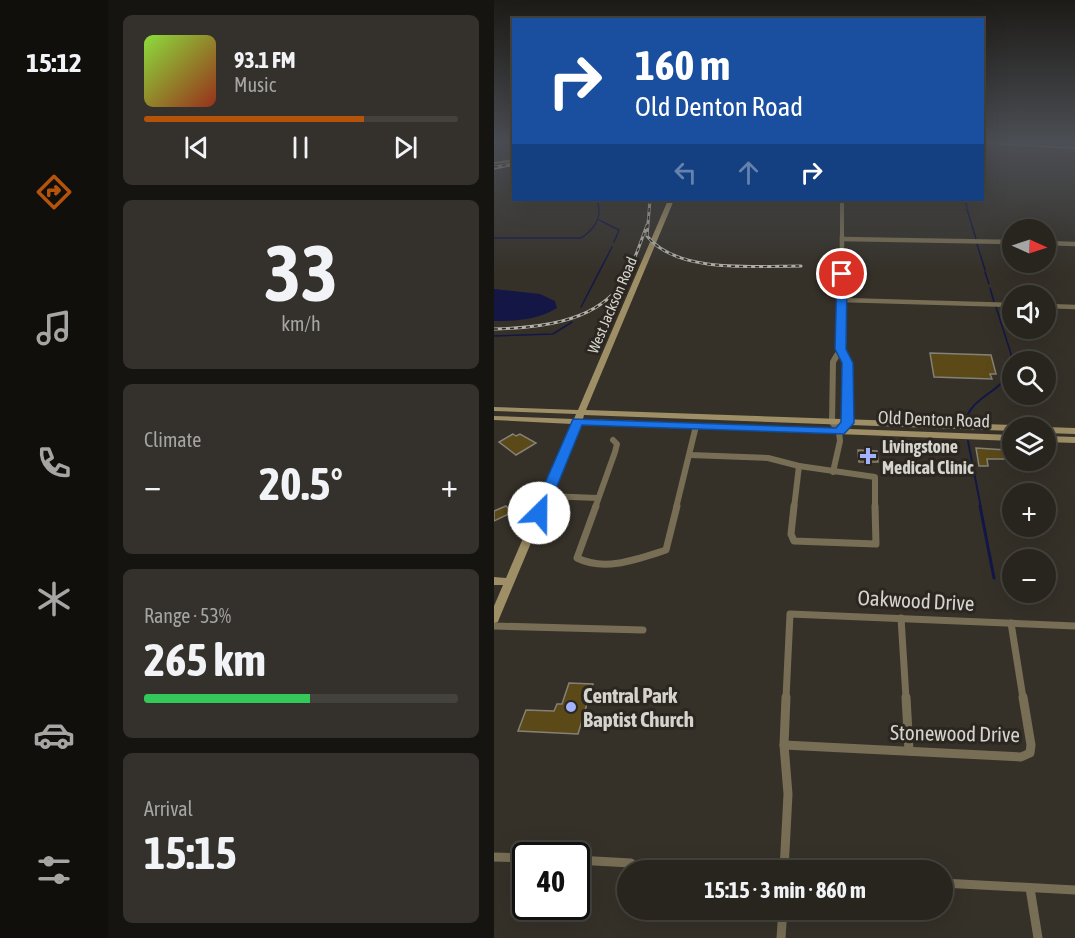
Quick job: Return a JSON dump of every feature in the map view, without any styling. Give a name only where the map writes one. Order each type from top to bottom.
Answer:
[{"type":"main road","name":"West Jackson Road","points":[[494,619],[671,201]]},
{"type":"main road","name":"Old Denton Road","points":[[494,409],[696,426],[1002,438]]},
{"type":"main road","name":"Old Denton Road","points":[[494,418],[579,417],[1002,428]]},
{"type":"main road","points":[[1056,430],[1076,431]]},
{"type":"main road","points":[[1056,439],[1076,440]]},
{"type":"main road","points":[[494,581],[509,582]]},
{"type":"street","points":[[833,472],[839,432],[848,423],[848,363],[841,349],[842,201]]},
{"type":"street","points":[[842,238],[1002,242]]},
{"type":"street","points":[[1056,243],[1076,244]]},
{"type":"street","points":[[842,300],[1002,305]]},
{"type":"street","points":[[1056,306],[1076,307]]},
{"type":"street","points":[[839,432],[832,422],[833,362],[841,349]]},
{"type":"street","points":[[614,440],[617,444],[615,452],[577,558],[584,563],[616,562],[666,550],[696,426]]},
{"type":"street","points":[[690,455],[759,457],[799,466],[817,471],[875,477],[876,544],[794,541],[791,534],[799,466]]},
{"type":"street","points":[[546,496],[598,498]]},
{"type":"street","name":"Oakwood Drive","points":[[785,745],[790,614],[1076,626]]},
{"type":"street","points":[[901,618],[909,751]]},
{"type":"street","name":"Stonewood Drive","points":[[785,745],[1021,757],[1030,753],[1031,745],[1011,623]]},
{"type":"street","points":[[494,626],[567,630],[643,630]]},
{"type":"street","points":[[785,745],[788,794],[785,860]]},
{"type":"street","points":[[494,857],[512,858]]},
{"type":"street","points":[[590,861],[617,862]]},
{"type":"street","points":[[953,884],[1076,890]]},
{"type":"street","points":[[1030,888],[1038,938]]},
{"type":"street","points":[[781,938],[782,920]]},
{"type":"shaded area","points":[[494,289],[540,294],[555,301],[557,308],[527,319],[494,321]]},
{"type":"building","points":[[930,353],[991,355],[996,374],[990,374],[992,379],[934,377]]},
{"type":"building","points":[[513,434],[516,436],[520,434],[536,443],[516,455],[499,442]]},
{"type":"building","points":[[976,448],[1002,450],[1002,459],[987,459],[988,466],[979,466]]},
{"type":"building","name":"Livingstone Medical Clinic","points":[[858,450],[877,451],[878,462],[859,462]]},
{"type":"building","points":[[506,506],[508,508],[513,506],[517,510],[494,521],[494,511]]},
{"type":"building","name":"Central Park Baptist Church","points":[[569,683],[593,684],[578,734],[518,731],[526,710],[554,711],[557,704],[562,704]]},
{"type":"waterway","points":[[494,238],[581,238],[596,222],[599,211],[597,201]]},
{"type":"waterway","points":[[965,201],[967,207]]},
{"type":"waterway","points":[[967,209],[976,239]]},
{"type":"waterway","points":[[599,220],[619,230],[614,242]]},
{"type":"waterway","points":[[977,244],[985,270]]},
{"type":"waterway","points":[[581,307],[612,247]]},
{"type":"waterway","points":[[985,272],[989,284]]},
{"type":"waterway","points":[[990,288],[994,302]]},
{"type":"waterway","points":[[996,307],[1010,351]]},
{"type":"waterway","points":[[494,336],[553,334],[572,322]]},
{"type":"waterway","points":[[965,423],[975,404],[1002,382]]},
{"type":"waterway","points":[[968,441],[981,508]]},
{"type":"waterway","points":[[980,506],[994,578]]},
{"type":"railway","points":[[650,201],[647,236],[660,248],[677,257],[697,262],[740,267],[801,266]]},
{"type":"railway","points":[[494,329],[544,325],[561,321],[578,316],[607,300],[627,274],[647,225]]},
{"type":"place","name":"Livingstone Medical Clinic","points":[[868,456]]},
{"type":"place","name":"Central Park Baptist Church","points":[[571,707]]},
{"type":"route","points":[[539,513],[577,422],[839,432],[848,423],[848,363],[841,349],[842,274]]}]
